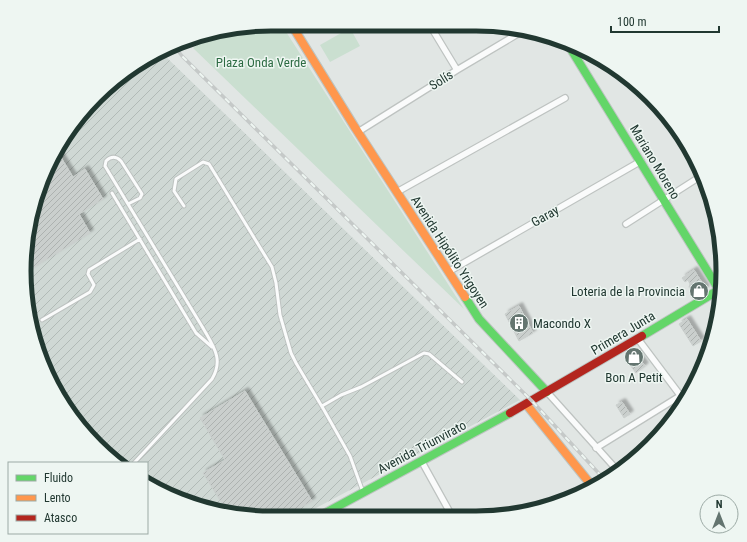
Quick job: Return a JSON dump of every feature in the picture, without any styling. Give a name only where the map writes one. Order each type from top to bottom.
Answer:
[{"type":"street","name":"Avenida Hipólito Yrigoyen","points":[[295,31],[358,132],[484,325],[614,467]]},
{"type":"street","points":[[433,31],[457,70]]},
{"type":"street","name":"Solís","points":[[358,132],[516,35]]},
{"type":"street","name":"Mariano Moreno","points":[[572,51],[641,160],[715,284]]},
{"type":"street","points":[[398,192],[565,98]]},
{"type":"street","name":"Garay","points":[[448,272],[641,160]]},
{"type":"street","points":[[626,224],[698,178]]},
{"type":"street","name":"Primera Junta","points":[[536,398],[715,292]]},
{"type":"street","points":[[638,339],[681,396]]},
{"type":"street","name":"Avenida Triunvirato","points":[[329,511],[422,462],[536,398]]},
{"type":"street","points":[[596,448],[678,400]]},
{"type":"street","points":[[526,404],[589,482]]},
{"type":"street","points":[[422,462],[449,511]]},
{"type":"lane","points":[[128,204],[140,198],[142,194],[121,161],[116,157],[112,157],[106,161],[105,166],[203,328],[215,350],[218,362],[216,373],[212,379],[135,462]]},
{"type":"lane","points":[[184,206],[174,192],[176,179],[203,162],[209,164],[272,267],[276,283],[280,315],[289,346],[296,363],[350,456],[363,492]]},
{"type":"lane","points":[[112,193],[196,333],[215,350]]},
{"type":"lane","points":[[42,320],[90,292],[94,285],[88,274],[89,270],[140,239]]},
{"type":"lane","points":[[322,406],[424,353],[429,354],[462,382]]},
{"type":"shaded area","points":[[166,57],[520,400],[310,511],[240,509],[209,503],[179,493],[148,477],[148,462],[126,462],[101,441],[71,404],[49,363],[39,333],[33,302],[31,271],[33,240],[39,209],[49,179],[63,151],[71,138],[101,101],[133,75]]},
{"type":"green space","name":"Plaza Onda Verde","points":[[285,31],[464,309],[193,48],[209,39],[240,33]]},
{"type":"green space","points":[[345,31],[352,31],[360,46],[330,62],[320,45]]},
{"type":"building","points":[[60,156],[73,177],[85,169],[103,199],[79,214],[90,233],[31,269],[33,240],[39,209],[49,179]]},
{"type":"building","points":[[694,270],[706,289],[694,296],[689,287],[690,284],[688,280],[685,282],[682,278]]},
{"type":"building","name":"Macondo X","points":[[519,306],[533,333],[519,341],[505,314]]},
{"type":"building","points":[[687,319],[701,341],[693,346],[679,324]]},
{"type":"building","points":[[632,353],[636,354],[645,366],[636,373],[625,358]]},
{"type":"building","points":[[245,391],[312,501],[294,511],[240,509],[223,506],[203,473],[225,460],[200,418]]},
{"type":"building","points":[[622,402],[630,414],[624,418],[616,405]]},
{"type":"railway","points":[[177,50],[532,401],[601,476]]},
{"type":"traffic: fast","points":[[572,51],[715,284]]},
{"type":"traffic: fast","points":[[642,336],[715,292]]},
{"type":"traffic: fast","points":[[465,297],[479,319],[547,392]]},
{"type":"traffic: fast","points":[[329,511],[510,413]]},
{"type":"traffic: slow","points":[[295,31],[354,126],[465,297]]},
{"type":"traffic: slow","points":[[526,404],[589,482]]},
{"type":"traffic: jam","points":[[510,413],[642,336]]},
{"type":"place","name":"Loteria de la Provincia","points":[[699,291]]},
{"type":"place","name":"Macondo X","points":[[519,323]]},
{"type":"place","name":"Bon A Petit","points":[[634,357]]}]
